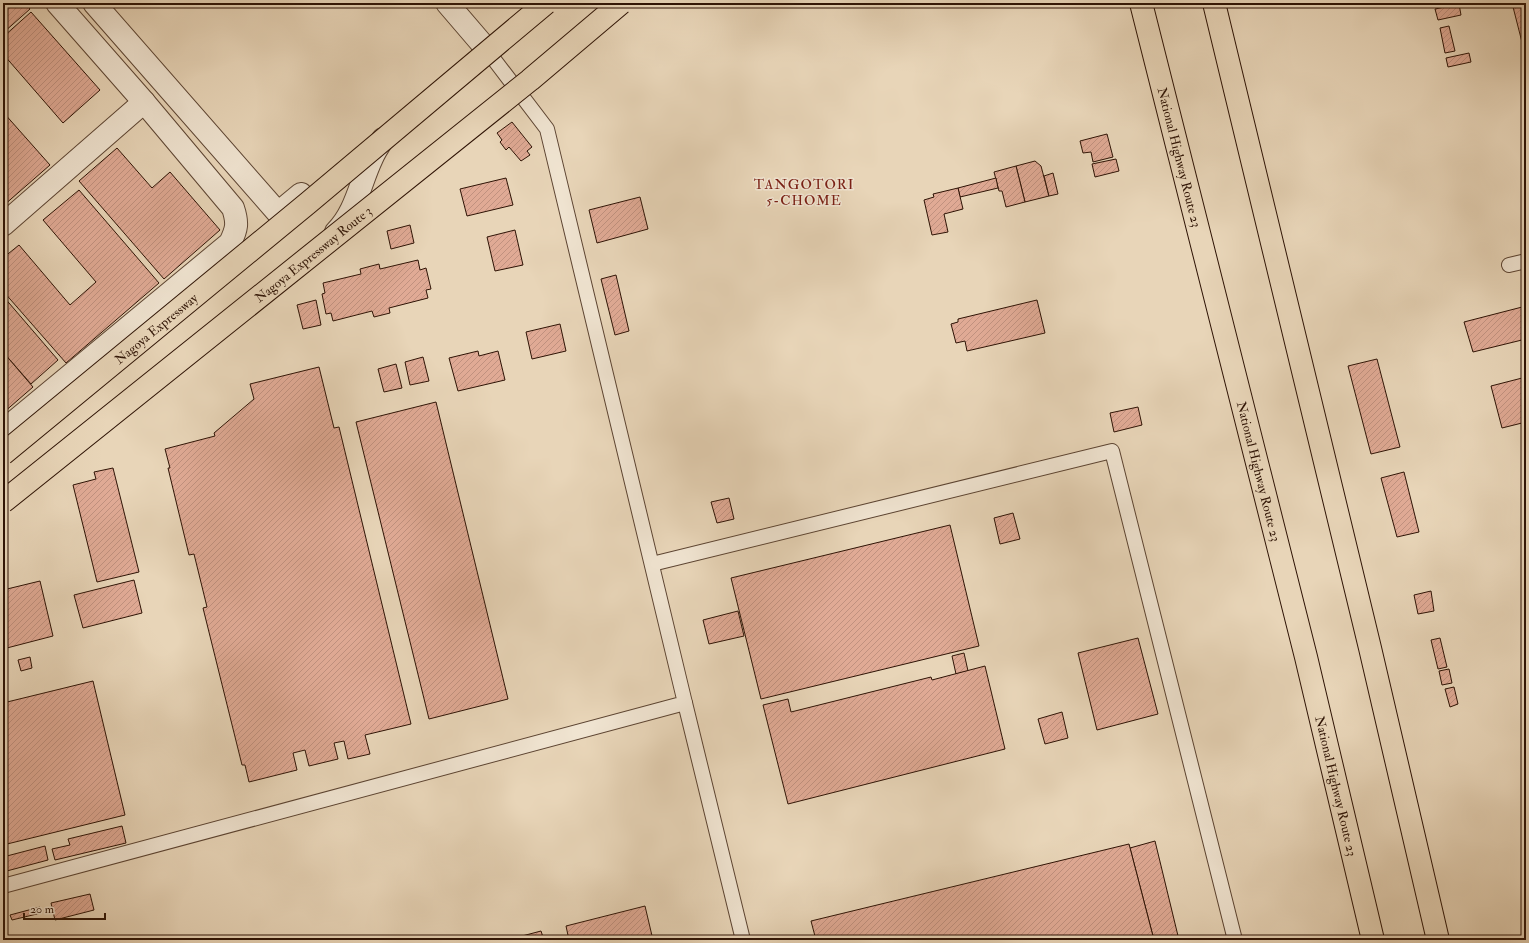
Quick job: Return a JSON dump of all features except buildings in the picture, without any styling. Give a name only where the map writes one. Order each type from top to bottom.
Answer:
[{"type":"highway","name":"Nagoya Expressway","points":[[3,454],[308,203],[546,3]]},
{"type":"highway","name":"Nagoya Expressway Route 3","points":[[3,502],[530,80],[621,3]]},
{"type":"highway","name":"National Highway Route 23","points":[[1141,3],[1306,657],[1373,940]]},
{"type":"highway","points":[[1214,3],[1370,648],[1438,940]]},
{"type":"highway","points":[[3,466],[275,241],[280,227],[278,213]]},
{"type":"street","points":[[3,431],[230,243],[235,232],[237,220],[233,208],[144,102],[57,3]]},
{"type":"street","points":[[94,3],[278,213],[532,3]]},
{"type":"street","points":[[447,3],[483,45]]},
{"type":"street","points":[[3,225],[144,102]]},
{"type":"street","points":[[3,505],[328,240],[343,225],[353,206],[372,158],[384,136],[413,102]]},
{"type":"lane","points":[[483,45],[547,129],[743,940]]},
{"type":"lane","points":[[1509,265],[1526,261]]},
{"type":"lane","points":[[652,564],[1112,451],[1235,940]]},
{"type":"lane","points":[[3,886],[685,704]]},
{"type":"district","name":"TANGOTORI 5-CHOME","points":[[804,192]]}]
